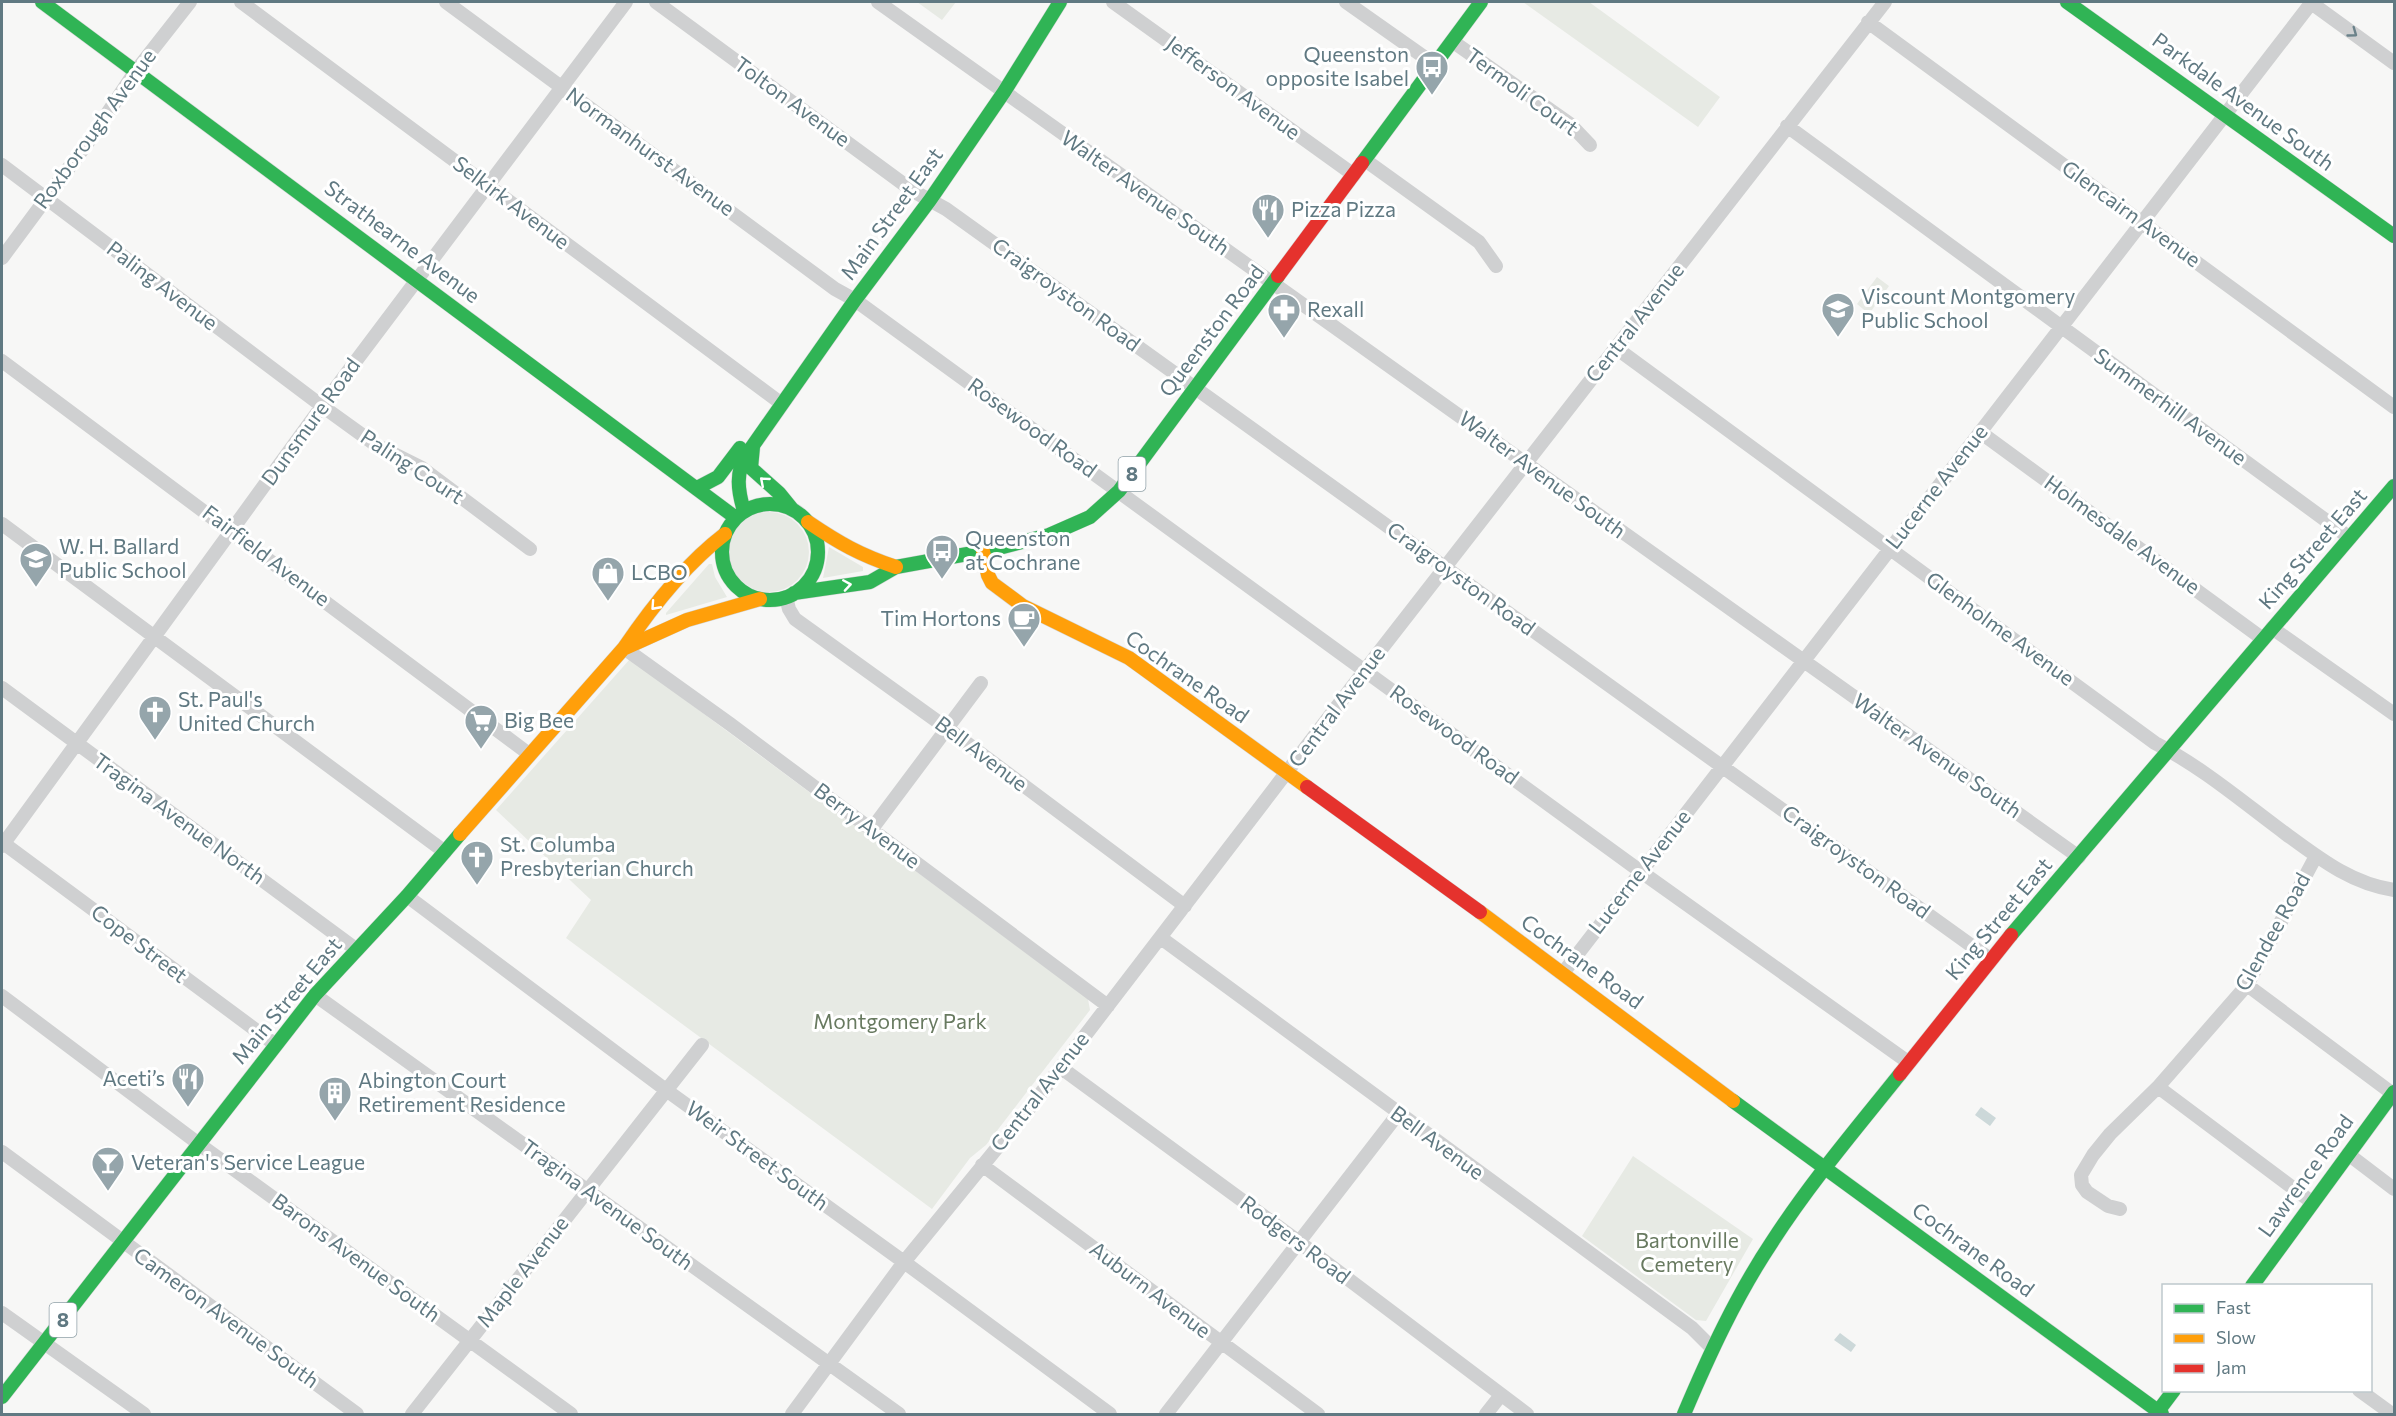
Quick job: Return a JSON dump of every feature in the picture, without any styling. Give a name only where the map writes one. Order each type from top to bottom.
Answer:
[{"type":"main road","name":"Strathearne Avenue","points":[[42,2],[697,488],[740,514]]},
{"type":"main road","name":"Main Street East","points":[[740,514],[739,468],[743,456],[757,441],[855,300],[930,200],[1004,92],[1060,2]]},
{"type":"main road","name":"Queenston Road","points":[[790,595],[870,582],[896,567],[1024,542],[1072,527],[1090,517],[1119,491],[1481,2]]},
{"type":"main road","name":"Parkdale Avenue South","points":[[2067,2],[2394,236]]},
{"type":"main road","points":[[697,488],[714,482],[739,449],[757,441]]},
{"type":"main road","points":[[757,441],[751,468],[808,522],[817,543],[816,567],[809,580],[790,595],[772,600],[760,599],[744,593],[726,573],[722,559],[725,534],[740,514],[755,506],[769,503],[792,509]]},
{"type":"main road","name":"King Street East","points":[[1684,1414],[1712,1348],[1771,1243],[1908,1062],[1990,959],[2394,486]]},
{"type":"main road","name":"Queenston Road","points":[[808,522],[847,548],[865,557],[896,567]]},
{"type":"main road","name":"Main Street East","points":[[2,1397],[315,995],[406,896],[624,648],[642,621],[708,547],[725,534]]},
{"type":"main road","name":"Cochrane Road","points":[[983,551],[992,583],[1023,606],[1129,658],[1563,973],[1826,1170],[2028,1315],[2159,1414]]},
{"type":"main road","name":"Main Street East","points":[[624,648],[687,620],[760,599]]},
{"type":"main road","name":"Lawrence Road","points":[[2253,1284],[2394,1093]]},
{"type":"main road","points":[[2159,1414],[2173,1392]]},
{"type":"street","name":"Roxborough Avenue","points":[[2,258],[91,138],[135,72],[190,2]]},
{"type":"street","name":"Selkirk Avenue","points":[[241,2],[782,404]]},
{"type":"street","name":"Normanhurst Avenue","points":[[446,2],[835,289],[855,300]]},
{"type":"street","name":"Dunsmure Road","points":[[2,844],[322,406],[626,2]]},
{"type":"street","name":"Tolton Avenue","points":[[656,2],[912,190],[930,200]]},
{"type":"street","name":"Walter Avenue South","points":[[878,2],[2079,857]]},
{"type":"street","name":"Jefferson Avenue","points":[[1113,2],[1354,175]]},
{"type":"street","points":[[1346,2],[1434,64]]},
{"type":"street","name":"Central Avenue","points":[[792,1414],[904,1262],[1161,938],[1444,567],[1885,2]]},
{"type":"street","points":[[2311,2],[2394,63]]},
{"type":"street","name":"Lucerne Avenue","points":[[1563,973],[2311,2]]},
{"type":"street","name":"Glencairn Avenue","points":[[1868,22],[2394,407]]},
{"type":"street","name":"Termoli Court","points":[[1452,41],[1570,124],[1590,145]]},
{"type":"street","name":"Summerhill Avenue","points":[[1787,126],[2350,538]]},
{"type":"street","points":[[1365,160],[1479,242],[1496,266]]},
{"type":"street","name":"Paling Avenue","points":[[2,165],[322,406]]},
{"type":"street","name":"Craigroyston Road","points":[[930,200],[946,209],[1196,388],[1990,959]]},
{"type":"street","name":"Rosewood Road","points":[[855,300],[1640,871],[1908,1062]]},
{"type":"street","name":"Glenholme Avenue","points":[[1616,348],[2155,743],[2181,757],[2316,856],[2344,874],[2367,884],[2394,890]]},
{"type":"street","name":"Fairfield Avenue","points":[[2,360],[530,754]]},
{"type":"street","name":"Paling Court","points":[[322,406],[376,445],[422,468],[530,549]]},
{"type":"street","name":"Holmesdale Avenue","points":[[1980,432],[2263,639]]},
{"type":"street","points":[[2,524],[445,852]]},
{"type":"street","name":"Bell Avenue","points":[[790,595],[789,609],[795,619],[948,729],[1185,906]]},
{"type":"street","points":[[2272,628],[2391,713]]},
{"type":"street","name":"Berry Avenue","points":[[624,648],[730,724],[1108,1006]]},
{"type":"street","points":[[871,830],[981,683]]},
{"type":"street","name":"Tragina Avenue North","points":[[2,688],[357,950]]},
{"type":"street","name":"Cope Street","points":[[2,844],[276,1045]]},
{"type":"street","name":"Glendee Road","points":[[2120,1209],[2108,1206],[2087,1192],[2082,1185],[2082,1175],[2093,1155],[2110,1134],[2158,1087],[2247,986],[2316,856]]},
{"type":"street","name":"Weir Street South","points":[[406,896],[666,1090],[1110,1414]]},
{"type":"street","name":"Bell Avenue","points":[[1161,938],[1683,1321],[1712,1348]]},
{"type":"street","points":[[2247,986],[2394,1093]]},
{"type":"street","name":"Tragina Avenue South","points":[[315,995],[899,1414]]},
{"type":"street","name":"Barons Avenue South","points":[[2,996],[200,1144],[571,1414]]},
{"type":"street","name":"Maple Avenue","points":[[412,1414],[702,1045]]},
{"type":"street","name":"Rodgers Road","points":[[1060,1067],[1299,1242],[1527,1414]]},
{"type":"street","points":[[2158,1087],[2313,1203]]},
{"type":"street","points":[[1167,1414],[1398,1114]]},
{"type":"street","name":"Cameron Avenue South","points":[[2,1152],[357,1414]]},
{"type":"street","points":[[2348,1155],[2394,1189]]},
{"type":"street","name":"Auburn Avenue","points":[[982,1165],[1318,1414]]},
{"type":"street","points":[[2,1312],[144,1414]]},
{"type":"street","points":[[2362,1392],[2392,1414]]},
{"type":"street","points":[[1486,1414],[1501,1395]]},
{"type":"green space","points":[[917,2],[956,2],[942,20]]},
{"type":"green space","points":[[1523,2],[1589,2],[1720,97],[1698,127]]},
{"type":"green space","points":[[1877,277],[1889,286],[1869,314],[1857,304]]},
{"type":"green space","points":[[769,512],[784,515],[797,524],[806,537],[809,552],[806,567],[797,580],[784,589],[769,592],[754,589],[741,580],[732,567],[729,552],[732,537],[741,524],[754,515]]},
{"type":"green space","points":[[829,547],[863,567],[863,571],[823,578]]},
{"type":"green space","points":[[709,564],[712,564],[715,577],[727,597],[666,615],[666,613]]},
{"type":"green space","name":"Montgomery Park","points":[[630,659],[1088,999],[1090,1010],[986,1145],[970,1158],[932,1209],[566,938],[591,900],[496,810]]},
{"type":"green space","name":"Bartonville Cemetery","points":[[1633,1156],[1753,1239],[1706,1321],[1696,1320],[1582,1236]]},
{"type":"shaded area","points":[[1981,1107],[1996,1118],[1990,1126],[1975,1115]]},
{"type":"shaded area","points":[[1840,1333],[1856,1345],[1851,1352],[1834,1340]]},
{"type":"traffic: fast","points":[[42,2],[736,518]]},
{"type":"traffic: fast","points":[[744,511],[740,496],[739,475],[747,454],[855,300],[930,200],[1004,92],[1060,2]]},
{"type":"traffic: fast","points":[[1362,163],[1481,2]]},
{"type":"traffic: fast","points":[[2067,2],[2394,236]]},
{"type":"traffic: fast","points":[[794,593],[870,582],[896,567],[995,549],[1049,535],[1090,517],[1119,491],[1278,276]]},
{"type":"traffic: fast","points":[[753,447],[751,468],[779,493],[792,509]]},
{"type":"traffic: fast","points":[[697,488],[718,477],[740,448]]},
{"type":"traffic: fast","points":[[2011,935],[2394,486]]},
{"type":"traffic: fast","points":[[770,504],[788,508],[804,518],[814,534],[818,552],[814,570],[804,586],[788,596],[770,600],[752,596],[736,586],[726,570],[722,552],[726,534],[736,518],[752,508],[770,504]]},
{"type":"traffic: fast","points":[[2,1397],[315,995],[407,896],[460,834]]},
{"type":"traffic: fast","points":[[1684,1414],[1724,1326],[1759,1262],[1818,1177],[1900,1074]]},
{"type":"traffic: fast","points":[[2253,1284],[2394,1092]]},
{"type":"traffic: fast","points":[[1733,1101],[2162,1414]]},
{"type":"traffic: fast","points":[[2156,1414],[2172,1392]]},
{"type":"traffic: slow","points":[[808,522],[850,548],[896,567]]},
{"type":"traffic: slow","points":[[460,834],[624,648],[670,587],[697,558],[725,534]]},
{"type":"traffic: slow","points":[[983,551],[992,583],[1023,606],[1129,658],[1307,787]]},
{"type":"traffic: slow","points":[[625,648],[687,620],[760,599]]},
{"type":"traffic: slow","points":[[1480,912],[1733,1101]]},
{"type":"traffic: jam","points":[[1278,276],[1362,163]]},
{"type":"traffic: jam","points":[[1307,787],[1480,912]]},
{"type":"traffic: jam","points":[[1900,1074],[2011,935]]},
{"type":"place","name":"Queenston opposite Isabel","points":[[1432,96]]},
{"type":"place","name":"Pizza Pizza","points":[[1268,239]]},
{"type":"place","name":"Viscount Montgomery Public School","points":[[1838,338]]},
{"type":"place","name":"Rexall","points":[[1284,339]]},
{"type":"place","name":"Queenston at Cochrane","points":[[942,580]]},
{"type":"place","name":"W. H. Ballard Public School","points":[[36,588]]},
{"type":"place","name":"LCBO","points":[[608,602]]},
{"type":"place","name":"Tim Hortons","points":[[1024,648]]},
{"type":"place","name":"St. Paul's United Church","points":[[155,741]]},
{"type":"place","name":"Big Bee","points":[[481,750]]},
{"type":"place","name":"St. Columba Presbyterian Church","points":[[477,886]]},
{"type":"place","name":"Aceti’s","points":[[188,1108]]},
{"type":"place","name":"Abington Court Retirement Residence","points":[[335,1122]]},
{"type":"place","name":"Veteran's Service League","points":[[108,1192]]}]
